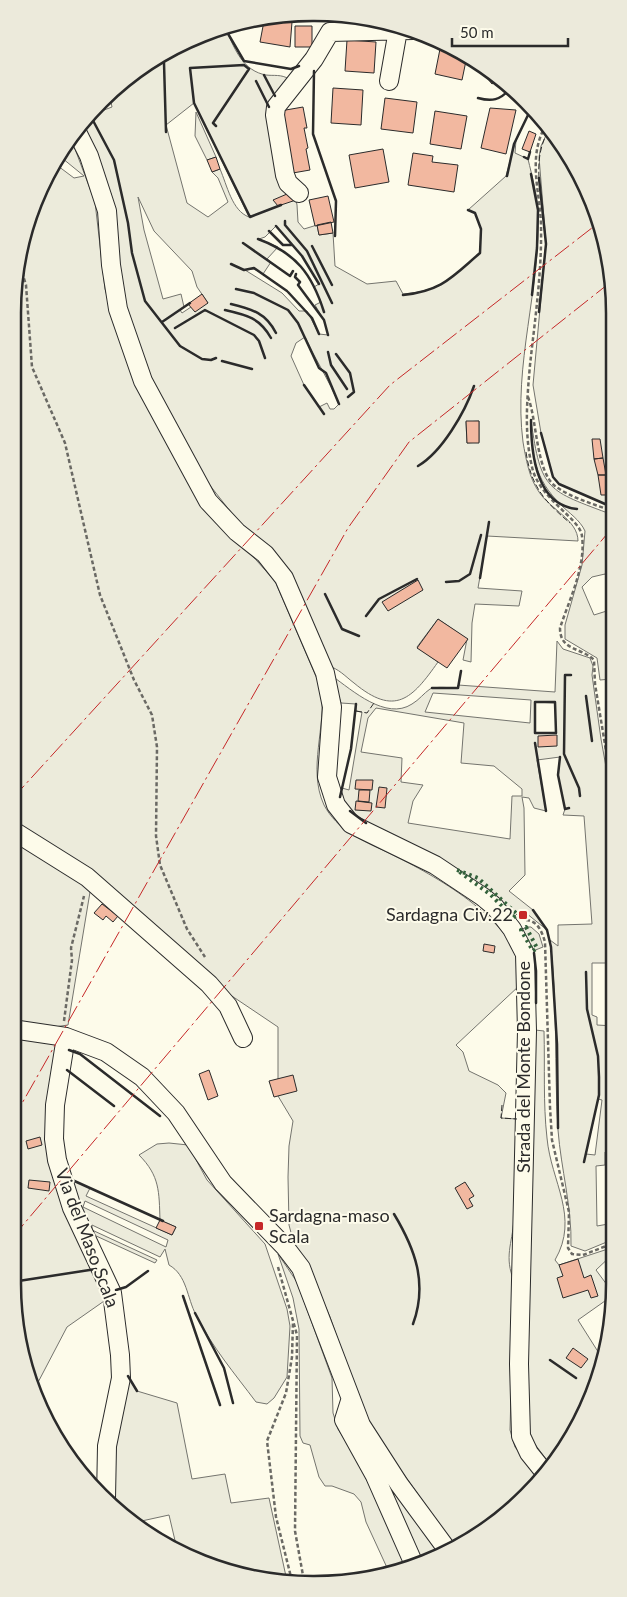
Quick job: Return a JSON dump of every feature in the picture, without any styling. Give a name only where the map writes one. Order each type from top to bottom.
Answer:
[{"type":"street","points":[[299,193],[288,183],[285,175],[274,115],[278,103],[314,59],[330,32],[387,30]]},
{"type":"street","points":[[389,81],[403,36]]},
{"type":"street","name":"Strada del Monte Bondone","points":[[81,138],[89,156],[107,211],[111,265],[118,308],[144,381],[208,501],[237,532],[265,554],[284,578],[325,673],[332,707],[328,777],[336,805],[352,824],[435,865],[471,888],[495,907],[522,945],[527,963],[519,1364],[521,1436],[529,1453],[541,1467]]},
{"type":"street","points":[[21,836],[87,877],[209,984],[228,1006],[242,1038]]},
{"type":"street","points":[[21,1030],[66,1037],[106,1052],[142,1077],[176,1113],[223,1183],[301,1268],[350,1401],[361,1425],[389,1469],[444,1545]]},
{"type":"street","name":"Via del Maso Scala","points":[[66,1037],[56,1105],[54,1139],[57,1160],[72,1208],[112,1293],[120,1355],[121,1378],[107,1446],[106,1489]]},
{"type":"street","points":[[350,1401],[344,1420],[375,1476],[411,1559]]},
{"type":"path","points":[[542,133],[536,156],[535,174],[541,206],[541,247],[526,426],[532,468],[537,482],[545,495],[577,525],[582,537],[576,581],[560,628],[560,635],[564,644],[594,660],[595,684],[606,751]]},
{"type":"path","points":[[24,278],[26,286],[32,367],[65,443],[100,594],[134,680],[152,715],[158,747],[156,836],[160,865],[187,929],[210,968],[211,982],[209,984]]},
{"type":"path","points":[[528,395],[534,413],[540,453],[545,471],[554,485],[576,497],[606,509]]},
{"type":"path","points":[[66,1037],[63,1020],[72,960],[71,948],[82,911],[87,877]]},
{"type":"path","points":[[512,929],[520,923],[530,920],[541,929],[545,942],[552,1140],[569,1212],[568,1248],[572,1254],[583,1255],[606,1246]]},
{"type":"path","points":[[276,1239],[271,1245],[294,1318],[297,1335],[295,1531],[303,1575]]},
{"type":"path","points":[[290,1575],[276,1516],[267,1440],[286,1393],[292,1357],[294,1318]]},
{"type":"shaded area","points":[[228,34],[237,53],[246,65],[258,73],[289,79],[277,99],[297,205],[298,222],[304,229],[317,225],[319,235],[333,233],[335,266],[367,284],[396,281],[403,294],[428,290],[437,286],[454,276],[480,253],[481,229],[475,213],[468,210],[506,176],[516,140],[515,153],[528,159],[538,211],[536,269],[524,355],[522,384],[523,442],[528,468],[536,487],[544,498],[569,521],[577,534],[578,541],[487,536],[478,588],[522,591],[519,606],[475,604],[472,623],[471,662],[463,660],[467,639],[438,619],[417,647],[438,662],[420,686],[402,699],[392,701],[381,699],[368,693],[339,671],[328,666],[298,592],[279,557],[237,520],[205,479],[145,368],[123,297],[111,194],[85,132],[104,110],[112,107],[111,103],[121,94],[167,60],[202,43]],"holes":[[[194,103],[249,217],[243,214],[234,203],[220,169],[212,172],[218,178],[228,202],[208,217],[187,203],[166,125]],[[138,197],[154,231],[192,271],[197,287],[208,303],[191,307],[182,313],[180,310],[184,307],[181,294],[163,299],[144,230]],[[276,226],[302,256],[319,284],[314,287],[321,302],[315,305],[324,320],[328,335],[319,334],[307,311],[299,311],[282,293],[245,270],[254,269],[263,274],[271,262],[267,259],[278,247],[259,239],[265,237]],[[305,337],[339,404],[334,409],[330,409],[327,403],[319,407],[304,385],[291,356],[296,343]],[[479,421],[479,442],[467,443],[466,422]]]},
{"type":"shaded area","points":[[196,112],[216,157],[207,160],[195,136]]},
{"type":"shaded area","points":[[545,137],[567,167],[584,202],[600,256],[606,314],[606,504],[559,484],[553,477],[541,433],[533,385],[546,243],[539,157]]},
{"type":"shaded area","points":[[74,147],[95,202],[105,289],[128,364],[144,401],[193,490],[275,581],[321,688],[322,718],[317,777],[324,805],[329,814],[351,834],[404,860],[444,883],[483,911],[499,927],[511,944],[518,962],[520,985],[456,1045],[463,1052],[469,1071],[498,1085],[506,1093],[501,1118],[517,1119],[516,1195],[509,1257],[514,1281],[510,1430],[515,1447],[536,1473],[506,1503],[452,1541],[378,1438],[361,1406],[330,1317],[312,1276],[294,1244],[289,1225],[288,1177],[289,1146],[293,1121],[278,1096],[278,1027],[217,986],[21,833],[22,294],[31,238],[51,184],[60,167],[74,178],[84,176],[65,160]]},
{"type":"shaded area","points":[[531,420],[539,462],[544,475],[551,485],[574,500],[606,512],[606,577],[605,574],[592,577],[582,587],[594,615],[606,611],[606,679],[600,680],[597,658],[565,639],[565,625],[582,565],[585,531],[545,485],[536,466],[532,445]]},
{"type":"shaded area","points":[[557,641],[563,649],[590,658],[593,666],[592,675],[606,767],[606,963],[592,963],[592,1015],[597,1017],[597,1025],[606,1026],[606,1152],[605,1165],[596,1166],[597,1226],[606,1224],[606,1242],[585,1251],[571,1246],[570,1217],[559,1145],[554,987],[550,940],[558,946],[558,925],[592,924],[584,816],[563,815],[565,809],[558,775],[560,757],[537,760],[546,811],[534,808],[529,798],[522,797],[524,808],[525,875],[509,891],[533,910],[547,930],[526,913],[517,914],[513,918],[351,813],[339,796],[342,788],[349,790],[362,712],[356,711],[356,704],[341,703],[332,676],[370,702],[391,709],[402,708],[412,704],[430,689],[439,687],[457,688],[458,685],[555,692]],"holes":[[[433,693],[531,700],[530,723],[425,712]],[[535,702],[555,703],[556,733],[535,733]],[[376,708],[464,723],[461,763],[494,766],[522,789],[522,796],[512,796],[510,839],[408,823],[413,801],[423,785],[401,782],[402,758],[361,752],[368,718]],[[598,1099],[602,1100],[595,1155],[586,1154]]]},
{"type":"shaded area","points":[[21,840],[91,886],[68,1025],[54,1027],[21,1021]]},
{"type":"shaded area","points":[[531,927],[539,934],[543,947],[533,951],[521,930]]},
{"type":"shaded area","points":[[535,1030],[544,1031],[547,1138],[565,1214],[562,1244],[555,1260],[559,1265],[606,1250],[606,1261],[596,1270],[606,1284],[605,1301],[578,1320],[598,1351],[584,1395],[567,1430],[546,1459],[531,1439],[526,1415]]},
{"type":"shaded area","points":[[21,1039],[54,1044],[57,1048],[51,1113],[107,1299],[67,1327],[38,1381],[27,1341],[21,1284]]},
{"type":"shaded area","points":[[157,1144],[188,1145],[207,1180],[265,1244],[287,1309],[290,1326],[287,1377],[274,1398],[267,1404],[256,1402],[209,1338],[196,1315],[180,1275],[169,1265],[165,1249],[160,1257],[92,1225],[92,1230],[157,1260],[155,1263],[94,1235],[68,1178],[90,1188],[86,1196],[172,1235],[176,1227],[160,1220],[155,1177],[139,1155]],"holes":[[[85,1201],[168,1240],[166,1247],[83,1207]]]},
{"type":"shaded area","points":[[278,1254],[297,1282],[332,1378],[333,1413],[338,1429],[354,1454],[406,1560],[386,1567],[366,1522],[361,1502],[354,1494],[332,1486],[325,1486],[319,1477],[310,1445],[303,1443],[300,1436],[299,1329],[293,1298]]},
{"type":"shaded area","points":[[128,1377],[137,1391],[177,1403],[192,1479],[225,1474],[231,1503],[269,1498],[286,1574],[238,1566],[202,1554],[175,1541],[169,1515],[144,1521],[110,1493],[109,1467]]},
{"type":"shaded area","points":[[375,1464],[437,1549],[416,1557]]},
{"type":"building","points":[[292,22],[290,47],[260,42],[263,26]]},
{"type":"building","points":[[295,26],[312,26],[312,47],[295,47]]},
{"type":"building","points":[[347,40],[376,42],[374,73],[345,71]]},
{"type":"building","points":[[440,50],[465,64],[462,80],[435,74]]},
{"type":"building","points":[[333,88],[363,90],[361,125],[331,123]]},
{"type":"building","points":[[385,98],[417,102],[413,133],[381,129]]},
{"type":"building","points":[[303,107],[307,128],[304,128],[308,148],[306,149],[310,170],[287,174],[280,111]]},
{"type":"building","points":[[490,108],[516,110],[506,154],[481,148]]},
{"type":"building","points":[[435,111],[467,116],[461,149],[430,144]]},
{"type":"building","points":[[529,131],[536,134],[530,152],[522,149]]},
{"type":"building","points":[[383,149],[389,182],[355,188],[349,155]]},
{"type":"building","points":[[413,153],[433,156],[432,162],[458,165],[454,192],[408,185]]},
{"type":"building","points":[[216,157],[220,169],[212,172],[207,160]]},
{"type":"building","points":[[287,194],[296,200],[278,206],[273,200]]},
{"type":"building","points":[[328,196],[334,222],[315,226],[309,200]]},
{"type":"building","points":[[331,222],[333,233],[319,235],[317,225]]},
{"type":"building","points":[[202,294],[208,303],[195,312],[188,304]]},
{"type":"building","points":[[466,421],[479,421],[479,443],[467,443]]},
{"type":"building","points":[[592,439],[600,439],[603,458],[594,459]]},
{"type":"building","points":[[603,458],[606,475],[598,475],[594,459]]},
{"type":"building","points":[[598,475],[606,475],[606,495],[601,495]]},
{"type":"building","points":[[418,580],[423,590],[388,611],[382,602]]},
{"type":"building","points":[[438,619],[468,639],[447,668],[417,648]]},
{"type":"building","points":[[557,735],[557,746],[538,747],[538,736]]},
{"type":"building","points":[[356,780],[373,780],[372,790],[355,789]]},
{"type":"building","points":[[379,787],[387,788],[385,808],[376,807]]},
{"type":"building","points":[[359,790],[370,790],[369,802],[358,801]]},
{"type":"building","points":[[356,801],[372,803],[371,811],[355,810]]},
{"type":"building","points":[[102,904],[118,916],[113,922],[106,916],[103,920],[94,913]]},
{"type":"building","points":[[484,944],[495,946],[494,953],[483,951]]},
{"type":"building","points":[[209,1070],[218,1096],[208,1100],[199,1074]]},
{"type":"building","points":[[293,1075],[297,1091],[274,1097],[269,1081]]},
{"type":"building","points":[[40,1137],[42,1145],[28,1149],[26,1141]]},
{"type":"building","points":[[29,1180],[50,1182],[49,1191],[28,1188]]},
{"type":"building","points":[[465,1182],[474,1196],[469,1199],[473,1206],[467,1209],[455,1188]]},
{"type":"building","points":[[160,1220],[176,1227],[172,1235],[156,1228]]},
{"type":"building","points":[[578,1259],[584,1278],[591,1275],[598,1296],[591,1298],[588,1290],[563,1298],[557,1278],[563,1276],[559,1265]]},
{"type":"building","points":[[573,1348],[588,1359],[581,1368],[566,1358]]},
{"type":"hedge","points":[[457,870],[478,878],[517,914],[513,918],[491,895],[457,870]]},
{"type":"hedge","points":[[526,927],[537,948],[533,951],[521,930],[526,927]]},
{"type":"fence","points":[[539,178],[540,153],[546,137]]},
{"type":"fence","points":[[526,452],[535,484],[546,500],[570,523]]},
{"type":"fence","points":[[356,711],[367,713],[374,703]]},
{"type":"fence","points":[[502,1105],[501,1118],[517,1119]]},
{"type":"wall","points":[[228,34],[244,61],[291,69],[299,66]]},
{"type":"wall","points":[[164,63],[166,132]]},
{"type":"wall","points":[[216,126],[213,123],[249,69],[244,65],[190,68],[194,103],[250,217],[281,205]]},
{"type":"wall","points":[[314,71],[313,134],[336,201],[335,236]]},
{"type":"wall","points":[[264,75],[275,96]]},
{"type":"wall","points":[[256,81],[269,107]]},
{"type":"wall","points":[[478,98],[496,99],[505,94]]},
{"type":"wall","points":[[507,176],[514,144],[528,115]]},
{"type":"wall","points":[[94,122],[114,160],[128,223],[132,253],[145,301],[180,346],[202,359],[211,360],[216,358]]},
{"type":"wall","points":[[524,157],[528,159],[530,152]]},
{"type":"wall","points":[[531,174],[538,210],[537,248],[532,295]]},
{"type":"wall","points":[[539,178],[546,244],[539,312]]},
{"type":"wall","points":[[403,295],[428,290],[446,282],[480,253],[481,229],[475,213],[468,210]]},
{"type":"wall","points":[[285,221],[285,225],[307,251],[332,303]]},
{"type":"wall","points":[[276,226],[302,256],[319,284]]},
{"type":"wall","points":[[269,231],[283,245],[292,245]]},
{"type":"wall","points":[[258,239],[283,251],[301,266],[314,287],[324,312]]},
{"type":"wall","points":[[243,243],[290,276],[293,271]]},
{"type":"wall","points":[[312,246],[332,285]]},
{"type":"wall","points":[[231,264],[244,270],[254,268],[287,291]]},
{"type":"wall","points":[[296,274],[295,277],[300,282],[298,285],[324,320],[328,335]]},
{"type":"wall","points":[[236,289],[254,293],[288,310],[298,323],[319,368],[326,373],[339,404]]},
{"type":"wall","points":[[288,292],[312,318],[319,334]]},
{"type":"wall","points":[[162,322],[190,303]]},
{"type":"wall","points":[[231,304],[263,316],[276,333]]},
{"type":"wall","points":[[175,328],[205,310],[254,335],[259,341],[265,358]]},
{"type":"wall","points":[[225,310],[252,318],[267,331],[271,338]]},
{"type":"wall","points":[[328,352],[331,365],[347,389]]},
{"type":"wall","points":[[336,354],[350,373],[354,392],[348,397]]},
{"type":"wall","points":[[222,361],[252,369]]},
{"type":"wall","points":[[304,385],[324,414]]},
{"type":"wall","points":[[418,466],[436,451],[452,431],[465,408],[474,386]]},
{"type":"wall","points":[[531,420],[532,447],[544,488],[563,505],[577,509]]},
{"type":"wall","points":[[541,433],[553,477],[559,484],[606,504]]},
{"type":"wall","points":[[480,578],[489,522]]},
{"type":"wall","points":[[446,582],[459,581],[470,574],[481,535]]},
{"type":"wall","points":[[366,616],[379,599],[417,579]]},
{"type":"wall","points":[[325,594],[342,629],[359,636]]},
{"type":"wall","points":[[432,688],[458,688],[461,671]]},
{"type":"wall","points":[[571,675],[565,675],[564,754],[579,788],[580,796]]},
{"type":"wall","points":[[586,696],[592,741]]},
{"type":"wall","points":[[535,702],[555,702],[556,733],[535,733],[535,702]]},
{"type":"wall","points":[[340,797],[351,749],[356,704]]},
{"type":"wall","points":[[535,743],[546,811]]},
{"type":"wall","points":[[560,757],[558,775],[565,809],[569,808]]},
{"type":"wall","points":[[350,811],[366,823]]},
{"type":"wall","points":[[533,910],[547,930],[551,947],[557,1044],[558,1128]]},
{"type":"wall","points":[[534,953],[536,1003]]},
{"type":"wall","points":[[584,1162],[599,1095],[598,1056],[587,1009],[586,972]]},
{"type":"wall","points":[[69,1050],[80,1054],[160,1116]]},
{"type":"wall","points":[[67,1070],[114,1106]]},
{"type":"wall","points":[[70,1179],[163,1221]]},
{"type":"wall","points":[[394,1214],[408,1240],[417,1267],[419,1294],[413,1324]]},
{"type":"wall","points":[[21,1281],[96,1269]]},
{"type":"wall","points":[[116,1290],[126,1287],[148,1271]]},
{"type":"wall","points":[[183,1296],[220,1405]]},
{"type":"wall","points":[[195,1313],[224,1368],[233,1403]]},
{"type":"wall","points":[[550,1360],[576,1378]]},
{"type":"wall","points":[[128,1376],[137,1391]]},
{"type":"power","points":[[21,789],[390,385],[592,228]]},
{"type":"power","points":[[21,1105],[348,528],[409,442],[604,287]]},
{"type":"power","points":[[21,1227],[606,535]]},
{"type":"place","name":"Sardagna Civ.22","points":[[523,915]]},
{"type":"place","name":"Sardagna-maso Scala","points":[[259,1226]]}]
